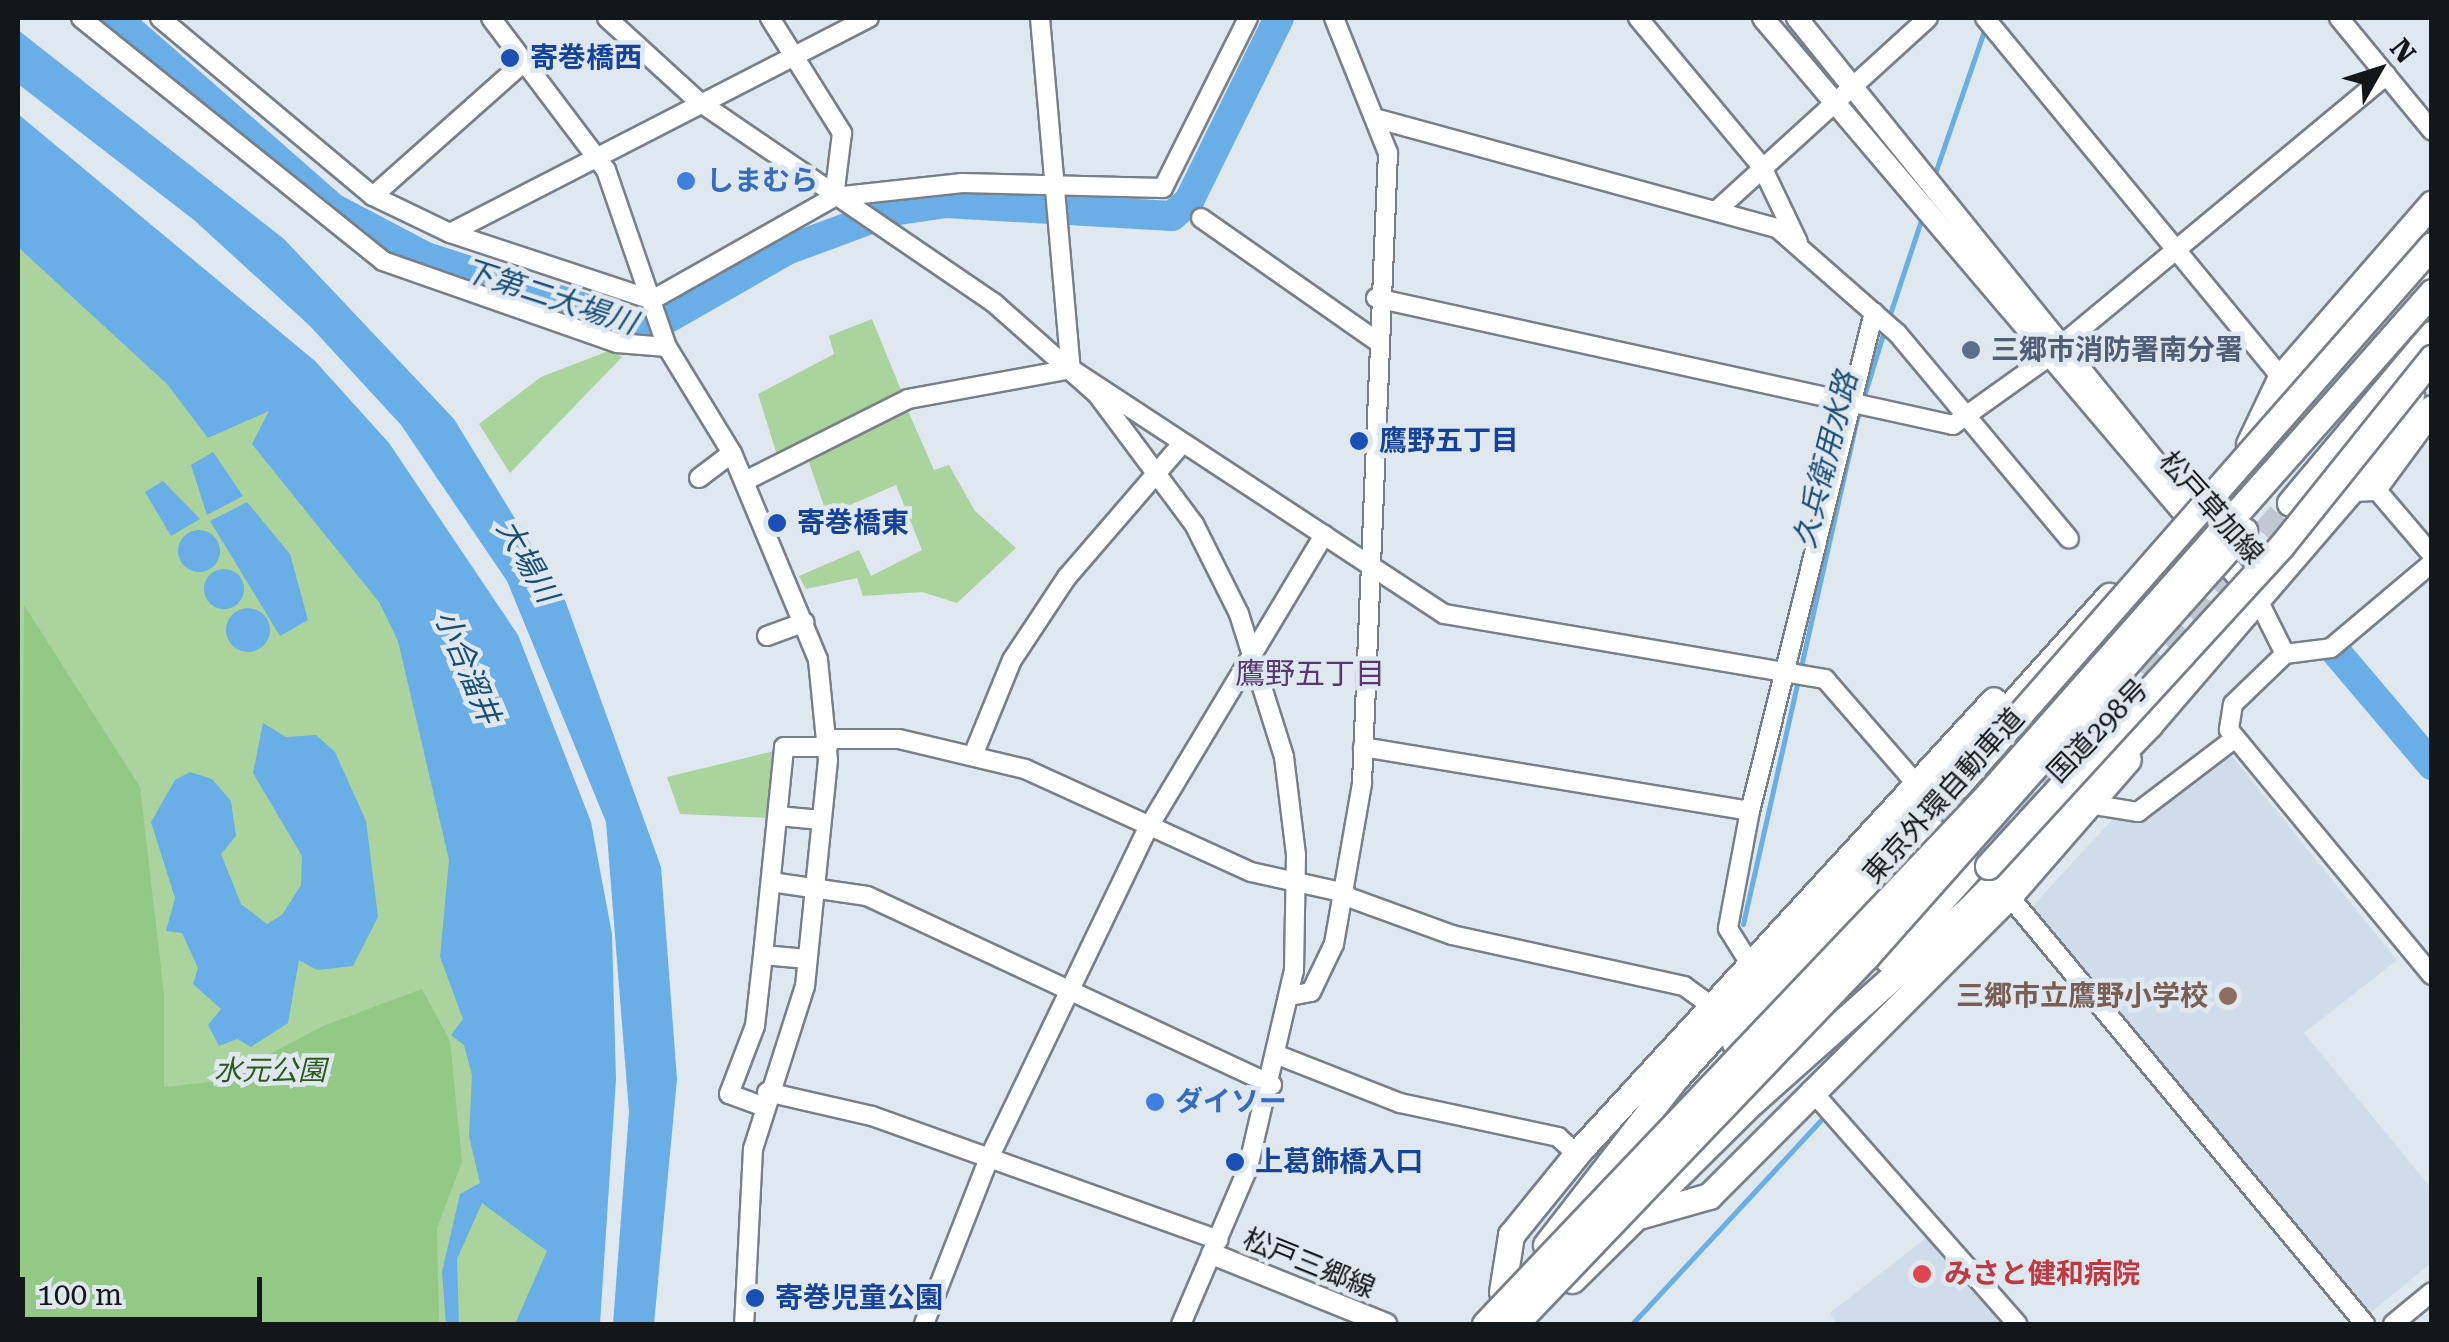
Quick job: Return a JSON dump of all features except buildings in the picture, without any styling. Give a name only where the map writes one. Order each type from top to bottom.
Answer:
[{"type":"highway","points":[[2249,444],[2282,378],[2432,203]]},
{"type":"highway","points":[[1892,844],[1957,786],[2432,244]]},
{"type":"highway","points":[[1546,1245],[1674,1080],[1892,844],[2034,679],[2249,444],[2324,352],[2426,285]]},
{"type":"highway","points":[[2259,470],[2426,285]]},
{"type":"highway","name":"東京外環自動車道","points":[[1484,1324],[1878,914],[2426,285]]},
{"type":"highway","name":"東京外環自動車道","points":[[1515,1324],[1866,957],[2432,316]]},
{"type":"highway","points":[[2290,503],[2432,334]]},
{"type":"highway","name":"国道298号","points":[[1749,1105],[1970,908],[2148,724],[2364,488],[2432,350]]},
{"type":"highway","points":[[1902,965],[1980,866],[2282,546],[2432,358]]},
{"type":"highway","points":[[2364,488],[2432,408]]},
{"type":"highway","points":[[1502,1292],[1511,1235],[1708,1003],[2009,684],[2034,679]]},
{"type":"highway","points":[[1642,1216],[1709,1196],[2095,805],[2148,724]]},
{"type":"highway","points":[[1472,1324],[1933,832]]},
{"type":"highway","name":"国道298号","points":[[1528,1324],[1642,1216],[1980,866]]},
{"type":"main road","name":"松戸草加線","points":[[1764,18],[2048,358],[2189,510]]},
{"type":"main road","name":"松戸草加線","points":[[1797,18],[2065,342],[2258,600]]},
{"type":"main road","name":"松戸三郷線","points":[[1215,1247],[1386,1324]]},
{"type":"street","points":[[81,18],[383,261],[617,343],[666,342]]},
{"type":"street","points":[[160,18],[373,196],[450,233],[653,303],[834,196],[911,184],[1057,191],[1163,188],[1248,18]]},
{"type":"street","points":[[491,18],[594,152],[666,342],[732,453],[806,622],[828,743],[807,959],[789,1038],[764,1099],[744,1324]]},
{"type":"street","points":[[608,18],[698,101],[904,244],[1071,369],[1444,614],[1808,675],[1838,691],[1917,785]]},
{"type":"street","points":[[770,18],[842,133],[834,196]]},
{"type":"street","points":[[450,233],[594,152],[795,58],[869,18]]},
{"type":"street","points":[[1040,18],[1071,369],[1161,474],[1252,646],[1284,756],[1297,886],[1290,996],[1280,1056],[1215,1247],[1180,1324]]},
{"type":"street","points":[[1290,996],[1312,992],[1345,894],[1363,747],[1374,340],[1388,152],[1378,119],[1334,18]]},
{"type":"street","points":[[1638,18],[1762,167],[1798,242]]},
{"type":"street","points":[[1717,210],[1851,80],[1928,18]]},
{"type":"street","points":[[1985,18],[2282,378]]},
{"type":"street","points":[[2340,18],[2432,130]]},
{"type":"street","points":[[373,196],[525,61]]},
{"type":"street","points":[[2065,342],[2387,75]]},
{"type":"street","points":[[1378,119],[1717,210],[1798,242],[1897,332],[2069,539]]},
{"type":"street","points":[[1202,218],[1374,340]]},
{"type":"street","points":[[1376,298],[1872,412],[1970,420],[2048,358]]},
{"type":"street","points":[[1748,959],[1728,928],[1750,810],[1781,669],[1877,315]]},
{"type":"street","points":[[745,481],[908,400],[1071,369]]},
{"type":"street","points":[[974,754],[1012,660],[1067,577],[1161,474],[1182,444]]},
{"type":"street","points":[[700,478],[732,453]]},
{"type":"street","points":[[2364,488],[2432,554]]},
{"type":"street","points":[[924,1324],[990,1156],[1148,828],[1252,646],[1324,536]]},
{"type":"street","points":[[2432,563],[2332,648],[2286,654],[2233,704],[2235,738],[2432,975]]},
{"type":"street","points":[[2258,600],[2279,627],[2286,654]]},
{"type":"street","points":[[767,636],[806,622]]},
{"type":"street","points":[[2095,805],[2138,812],[2235,738]]},
{"type":"street","points":[[1215,1247],[990,1156],[764,1099],[729,1094],[755,1026],[784,747],[899,739],[974,754],[1297,886],[1345,894],[1481,940],[1684,986],[1708,1003]]},
{"type":"street","points":[[1363,747],[1750,810]]},
{"type":"street","points":[[778,816],[821,820]]},
{"type":"street","points":[[771,882],[867,896],[1272,1085]]},
{"type":"street","points":[[2009,896],[2365,1324]]},
{"type":"street","points":[[763,955],[807,959]]},
{"type":"street","points":[[755,1026],[789,1038]]},
{"type":"street","points":[[1280,1056],[1400,1103],[1558,1137],[1577,1154]]},
{"type":"street","points":[[1811,1090],[2016,1324]]},
{"type":"street","points":[[2393,1324],[2432,1292]]},
{"type":"shaded area","name":"三郷市立鷹野小学校","points":[[2227,750],[2397,960],[2304,1033],[2431,1188],[2431,1263],[2370,1313],[2030,909],[2112,820],[2137,822]]},
{"type":"shaded area","name":"みさと健和病院","points":[[1931,1234],[2006,1324],[1837,1324],[1830,1313]]},
{"type":"green space","name":"水元公園","points":[[18,211],[244,368],[409,598],[551,1241],[533,1324],[18,1324]]},
{"type":"green space","points":[[872,319],[901,390],[777,455],[758,394],[834,354],[829,336]]},
{"type":"green space","points":[[611,350],[622,357],[510,473],[479,424],[541,377]]},
{"type":"green space","points":[[908,411],[934,470],[949,465],[975,511],[1016,548],[957,603],[922,592],[863,596],[857,578],[806,589],[799,576],[859,550],[871,576],[922,550],[896,485],[827,515],[808,459]]},
{"type":"green space","points":[[24,605],[140,787],[164,994],[164,1087],[219,1081],[323,1026],[422,989],[450,1041],[462,1162],[437,1228],[439,1324],[18,1324]]},
{"type":"green space","points":[[779,750],[769,818],[680,814],[667,777]]},
{"type":"water","name":"大場川","points":[[18,30],[284,239],[454,419],[565,600],[661,867],[677,1079],[654,1324],[613,1324],[629,1112],[606,822],[507,581],[401,425],[310,326],[194,220],[18,84]]},
{"type":"water","name":"小合溜井","points":[[18,114],[315,361],[389,443],[518,635],[591,822],[612,934],[616,1079],[600,1324],[515,1324],[547,1251],[482,1203],[457,1259],[459,1324],[446,1324],[442,1272],[460,1194],[480,1183],[469,1136],[472,1075],[464,1045],[451,1035],[463,1019],[440,957],[449,860],[398,641],[379,602],[252,444],[269,411],[208,438],[167,384],[18,247]]},
{"type":"water","points":[[213,452],[243,496],[207,515],[191,465]]},
{"type":"water","points":[[163,481],[200,519],[171,536],[145,492]]},
{"type":"water","points":[[247,502],[290,554],[308,620],[280,636],[210,521]]},
{"type":"water","points":[[199,530],[214,536],[220,551],[214,566],[199,572],[184,566],[178,551],[184,536]]},
{"type":"water","points":[[224,569],[238,575],[244,589],[238,603],[224,609],[210,603],[204,589],[210,575]]},
{"type":"water","points":[[248,608],[263,615],[270,630],[263,645],[248,652],[233,645],[226,630],[233,615]]},
{"type":"water","points":[[263,723],[286,737],[316,735],[335,752],[366,821],[378,917],[353,966],[317,970],[299,960],[288,1023],[251,1047],[237,1039],[219,1046],[208,1025],[221,1009],[193,984],[198,968],[182,933],[166,931],[175,898],[151,822],[175,780],[190,772],[212,779],[231,801],[236,836],[221,854],[241,904],[267,924],[282,915],[301,885],[302,856],[253,773]]},
{"type":"waterway","name":"下第二大場川","points":[[116,18],[333,208],[426,257],[649,329],[787,250],[892,211],[946,203],[1172,216],[1189,201],[1279,18]]},
{"type":"waterway","name":"久兵衛用水路","points":[[1933,179],[1986,25]]},
{"type":"waterway","name":"久兵衛用水路","points":[[1889,317],[1923,214]]},
{"type":"waterway","name":"久兵衛用水路","points":[[1743,924],[1856,422],[1885,328]]},
{"type":"waterway","points":[[2337,653],[2432,765]]},
{"type":"waterway","name":"久兵衛用水路","points":[[1632,1324],[1820,1121]]},
{"type":"tunnel","points":[[1933,831],[2254,475]]},
{"type":"tunnel","points":[[1971,867],[2290,503]]},
{"type":"place","name":"寄巻橋西","points":[[510,58]]},
{"type":"place","name":"しまむら","points":[[686,181]]},
{"type":"place","name":"三郷市消防署南分署","points":[[1971,350]]},
{"type":"place","name":"鷹野五丁目","points":[[1359,441]]},
{"type":"place","name":"寄巻橋東","points":[[777,523]]},
{"type":"place","name":"三郷市立鷹野小学校","points":[[2228,996]]},
{"type":"place","name":"ダイソー","points":[[1155,1102]]},
{"type":"place","name":"上葛飾橋入口","points":[[1235,1162]]},
{"type":"place","name":"みさと健和病院","points":[[1922,1274]]},
{"type":"place","name":"寄巻児童公園","points":[[755,1298]]},
{"type":"district","name":"鷹野五丁目","points":[[1310,674]]}]
